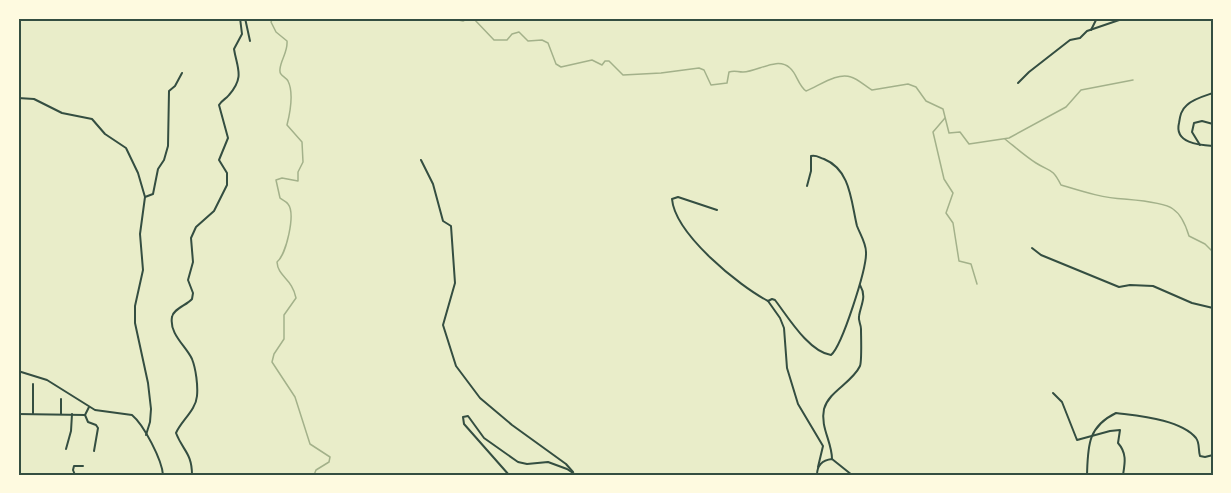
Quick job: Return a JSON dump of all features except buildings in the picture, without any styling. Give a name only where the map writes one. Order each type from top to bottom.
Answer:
[{"type":"street","points":[[192,475],[192,462],[177,433],[196,402],[194,362],[179,341],[173,328],[172,318],[174,313],[192,298],[193,293],[188,280],[193,262],[192,234],[196,227],[214,211],[228,181],[227,173],[219,160],[228,138],[220,103],[228,97],[239,78],[234,49],[241,38],[240,18]]},
{"type":"street","points":[[245,18],[250,41]]},
{"type":"street","points":[[1091,30],[1097,18]]},
{"type":"street","points":[[1018,83],[1070,40],[1080,38],[1087,31],[1125,18]]},
{"type":"street","points":[[145,197],[153,194],[158,169],[164,160],[168,146],[169,91],[182,73]]},
{"type":"street","points":[[1213,93],[1189,103],[1181,112],[1178,128],[1179,133],[1190,143],[1213,146]]},
{"type":"street","points":[[18,98],[34,99],[62,113],[92,119],[105,134],[126,148],[136,166],[145,197],[140,219],[143,270],[135,306],[135,323],[148,383],[151,409],[146,435]]},
{"type":"street","points":[[1200,145],[1192,132],[1194,123],[1202,121],[1213,124]]},
{"type":"street","points":[[768,301],[772,298],[775,300],[805,339],[825,354],[831,355],[838,346],[865,272],[867,253],[857,225],[848,186],[829,161],[813,155],[810,158],[811,171],[807,186]]},
{"type":"street","points":[[422,160],[433,184],[443,221],[451,226],[455,283],[443,325],[456,366],[480,399],[566,464],[576,475]]},
{"type":"street","points":[[717,210],[678,197],[672,199],[682,222],[699,246],[724,270],[768,301],[780,318],[784,328],[786,363],[798,404],[823,446],[817,475]]},
{"type":"street","points":[[1032,249],[1041,255],[1119,287],[1153,286],[1192,303],[1213,308]]},
{"type":"street","points":[[832,459],[832,451],[825,434],[824,409],[861,364],[861,327],[858,318],[864,299],[860,285]]},
{"type":"street","points":[[18,371],[47,380],[100,412],[129,414],[137,420],[146,435],[163,475]]},
{"type":"street","points":[[33,384],[33,414]]},
{"type":"street","points":[[1053,393],[1062,402],[1076,439],[1079,441],[1120,430],[1118,443],[1125,459],[1123,475]]},
{"type":"street","points":[[61,399],[61,414]]},
{"type":"street","points":[[89,407],[85,415],[88,422],[98,428],[94,451]]},
{"type":"street","points":[[1087,475],[1091,436],[1106,419],[1116,413],[1155,418],[1172,424],[1193,436],[1198,442],[1198,453],[1202,457],[1213,455]]},
{"type":"street","points":[[18,414],[85,415]]},
{"type":"street","points":[[66,449],[71,431],[72,414]]},
{"type":"street","points":[[509,475],[464,424],[462,419],[464,416],[469,417],[478,432],[493,446],[520,463],[527,465],[545,461],[573,472]]},
{"type":"street","points":[[818,467],[823,462],[832,459]]},
{"type":"street","points":[[832,459],[852,475]]},
{"type":"street","points":[[75,475],[74,466],[83,466]]},
{"type":"waterway","points":[[273,18],[271,22],[276,32],[287,41],[280,71],[288,81],[291,91],[287,125],[302,142],[303,162],[298,172],[298,181],[282,178],[276,180],[280,198],[288,204],[291,216],[287,243],[277,262],[296,298],[284,315],[284,339],[274,354],[272,362],[295,397],[310,444],[330,457],[329,462],[316,470],[314,475]]},
{"type":"waterway","points":[[449,18],[463,21],[469,18]]},
{"type":"waterway","points":[[473,18],[494,40],[507,40],[512,34],[519,32],[528,41],[542,40],[548,43],[556,64],[561,67],[592,60],[602,65],[605,61],[609,61],[623,75],[699,68],[704,70],[711,85],[727,83],[729,72],[743,72],[779,64],[790,68],[806,91],[840,76],[856,79],[872,90],[908,84],[916,87],[926,101],[943,109],[949,133],[960,132],[969,144],[1009,138],[1066,107],[1081,90],[1133,80]]},
{"type":"waterway","points":[[945,118],[933,132],[944,179],[953,193],[946,213],[953,223],[959,261],[971,264],[977,284]]},
{"type":"waterway","points":[[1005,139],[1053,173],[1061,185],[1100,196],[1169,207],[1181,218],[1189,236],[1205,244],[1213,252]]}]
